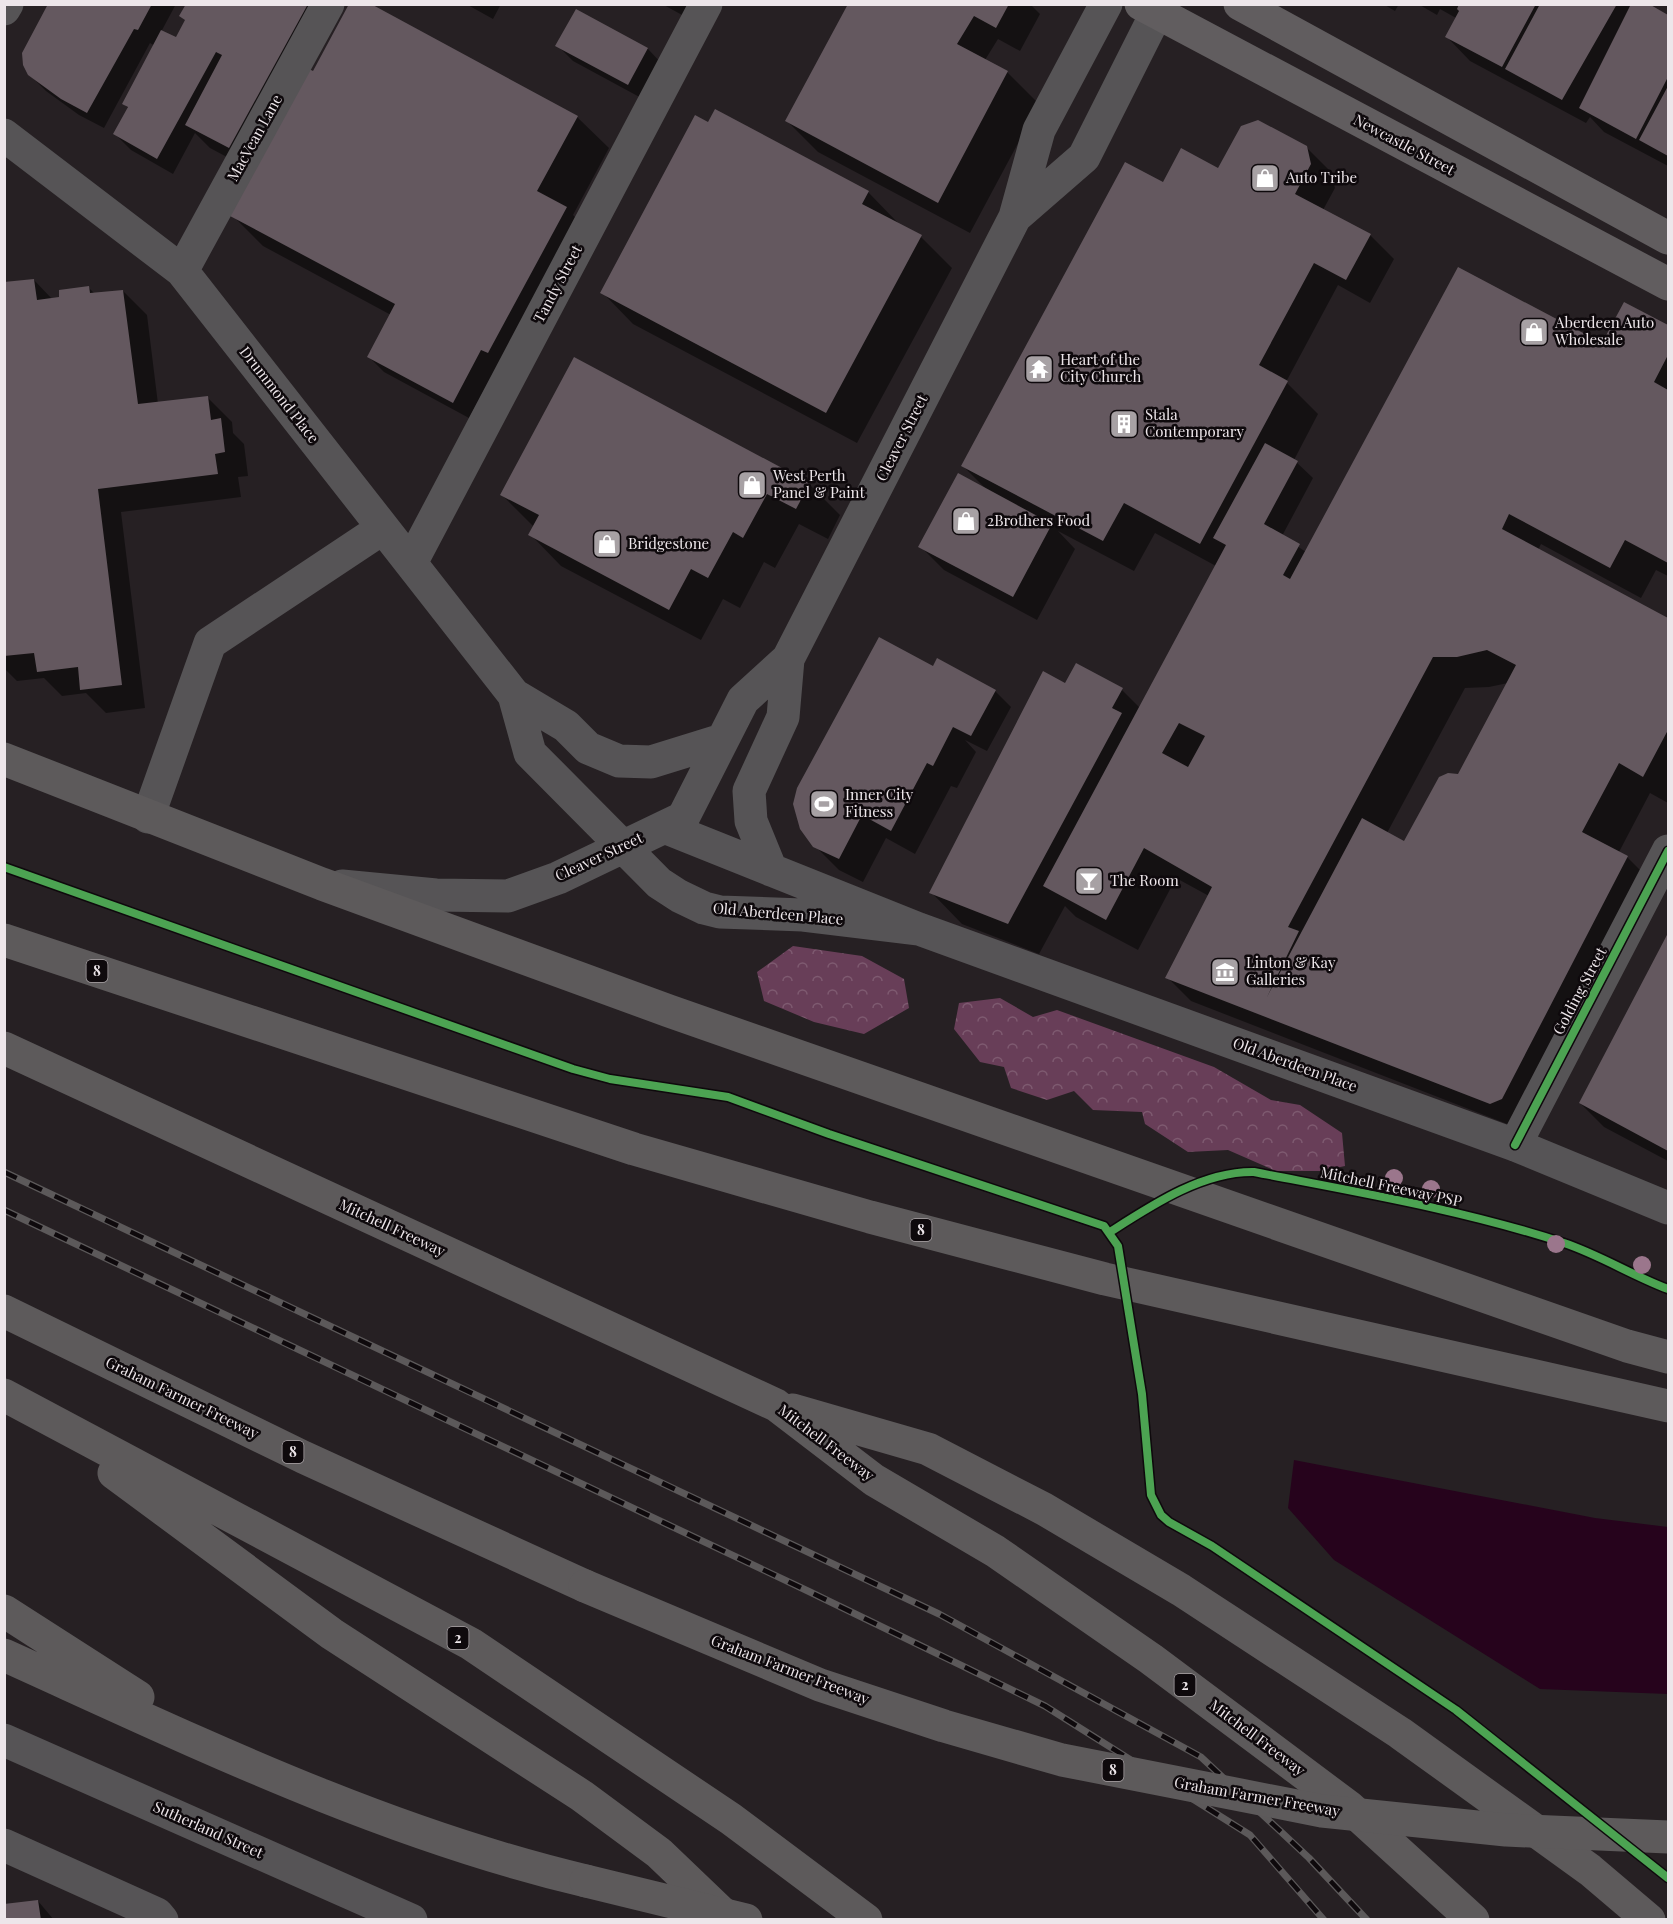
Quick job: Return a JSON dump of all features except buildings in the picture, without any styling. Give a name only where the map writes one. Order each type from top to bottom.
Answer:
[{"type":"highway","points":[[4,759],[322,884],[680,1015],[1616,1342],[1668,1358]]},
{"type":"highway","name":"8","points":[[4,940],[634,1149],[870,1217],[1105,1279],[1668,1406]]},
{"type":"highway","name":"Mitchell Freeway","points":[[4,1048],[776,1405],[874,1480],[995,1551],[1151,1659],[1349,1807],[1473,1920]]},
{"type":"highway","name":"Graham Farmer Freeway","points":[[4,1311],[303,1457],[585,1586],[820,1685],[944,1726],[1062,1760],[1322,1811],[1506,1830],[1668,1837]]},
{"type":"highway","points":[[13,1399],[332,1634],[582,1796],[659,1853],[729,1920]]},
{"type":"highway","name":"2","points":[[13,1399],[471,1644],[731,1819],[866,1920]]},
{"type":"highway","points":[[776,1405],[928,1449],[1064,1520],[1181,1590],[1400,1732],[1590,1870],[1649,1920]]},
{"type":"highway","points":[[4,1611],[233,1758]]},
{"type":"highway","points":[[4,1655],[233,1758],[385,1821],[549,1872],[746,1920]]},
{"type":"main road","points":[[1240,4],[1668,238]]},
{"type":"main road","name":"Newcastle Street","points":[[1153,7],[1668,284]]},
{"type":"street","points":[[4,9],[7,4]]},
{"type":"street","name":"MacVean Lane","points":[[182,271],[328,4]]},
{"type":"street","name":"Tandy Street","points":[[411,563],[706,4]]},
{"type":"street","name":"Cleaver Street","points":[[322,884],[436,895],[508,896],[558,878],[683,818],[743,700],[788,659],[1015,217],[1039,130],[1106,4]]},
{"type":"street","name":"Cleaver Street","points":[[1015,217],[1084,157],[1153,7]]},
{"type":"street","name":"Drummond Place","points":[[4,135],[182,271],[514,695],[566,726],[593,751],[619,761],[651,762],[722,740]]},
{"type":"street","points":[[148,817],[210,643],[383,528]]},
{"type":"street","name":"Cleaver Street","points":[[771,870],[751,820],[749,790],[783,717],[788,659]]},
{"type":"street","name":"Drummond Place","points":[[514,695],[530,753],[622,846]]},
{"type":"street","name":"Old Aberdeen Place","points":[[664,827],[919,929],[1515,1145],[1668,1208]]},
{"type":"street","name":"Old Aberdeen Place","points":[[622,846],[659,883],[704,908],[735,914],[813,916],[919,929]]},
{"type":"street","name":"Golding Street","points":[[1515,1145],[1668,851]]},
{"type":"street","name":"Sutherland Street","points":[[4,1740],[406,1918]]},
{"type":"street","points":[[4,1845],[156,1914],[162,1920]]},
{"type":"green space","points":[[793,946],[862,956],[904,979],[909,1008],[864,1034],[814,1022],[764,1001],[757,972]]},
{"type":"green space","points":[[1000,998],[1033,1017],[1057,1010],[1214,1067],[1271,1100],[1300,1105],[1342,1133],[1345,1166],[1321,1171],[1276,1171],[1228,1150],[1188,1152],[1145,1124],[1142,1112],[1093,1110],[1074,1091],[1047,1100],[1011,1088],[1004,1067],[980,1062],[954,1029],[959,1003]]},
{"type":"shaded area","points":[[1294,1460],[1595,1518],[1668,1527],[1668,1694],[1540,1689],[1334,1560],[1288,1508]]},
{"type":"railway","points":[[4,1172],[939,1614],[1201,1757],[1309,1858],[1367,1920]]},
{"type":"railway","points":[[4,1210],[810,1592],[1045,1706],[1250,1835],[1324,1920]]},
{"type":"cycle path","points":[[1515,1145],[1668,851]]},
{"type":"cycle path","points":[[4,867],[573,1069],[610,1079],[728,1097],[829,1134],[1104,1226],[1118,1246],[1142,1394],[1151,1495],[1161,1515],[1169,1522],[1212,1546],[1456,1710],[1668,1878]]},
{"type":"cycle path","name":"Mitchell Freeway PSP","points":[[1110,1232],[1143,1211],[1197,1183],[1235,1173],[1254,1172],[1410,1203],[1526,1231],[1577,1248],[1668,1289]]},
{"type":"place","name":"Auto Tribe","points":[[1265,178]]},
{"type":"place","name":"Aberdeen Auto Wholesale","points":[[1534,332]]},
{"type":"place","name":"Heart of the City Church","points":[[1039,369]]},
{"type":"place","name":"Stala Contemporary","points":[[1124,424]]},
{"type":"place","name":"West Perth Panel & Paint","points":[[752,485]]},
{"type":"place","name":"2Brothers Food","points":[[966,521]]},
{"type":"place","name":"Bridgestone","points":[[607,544]]},
{"type":"place","name":"Inner City Fitness","points":[[824,804]]},
{"type":"place","name":"The Room","points":[[1089,881]]},
{"type":"place","name":"Linton & Kay Galleries","points":[[1225,972]]}]
